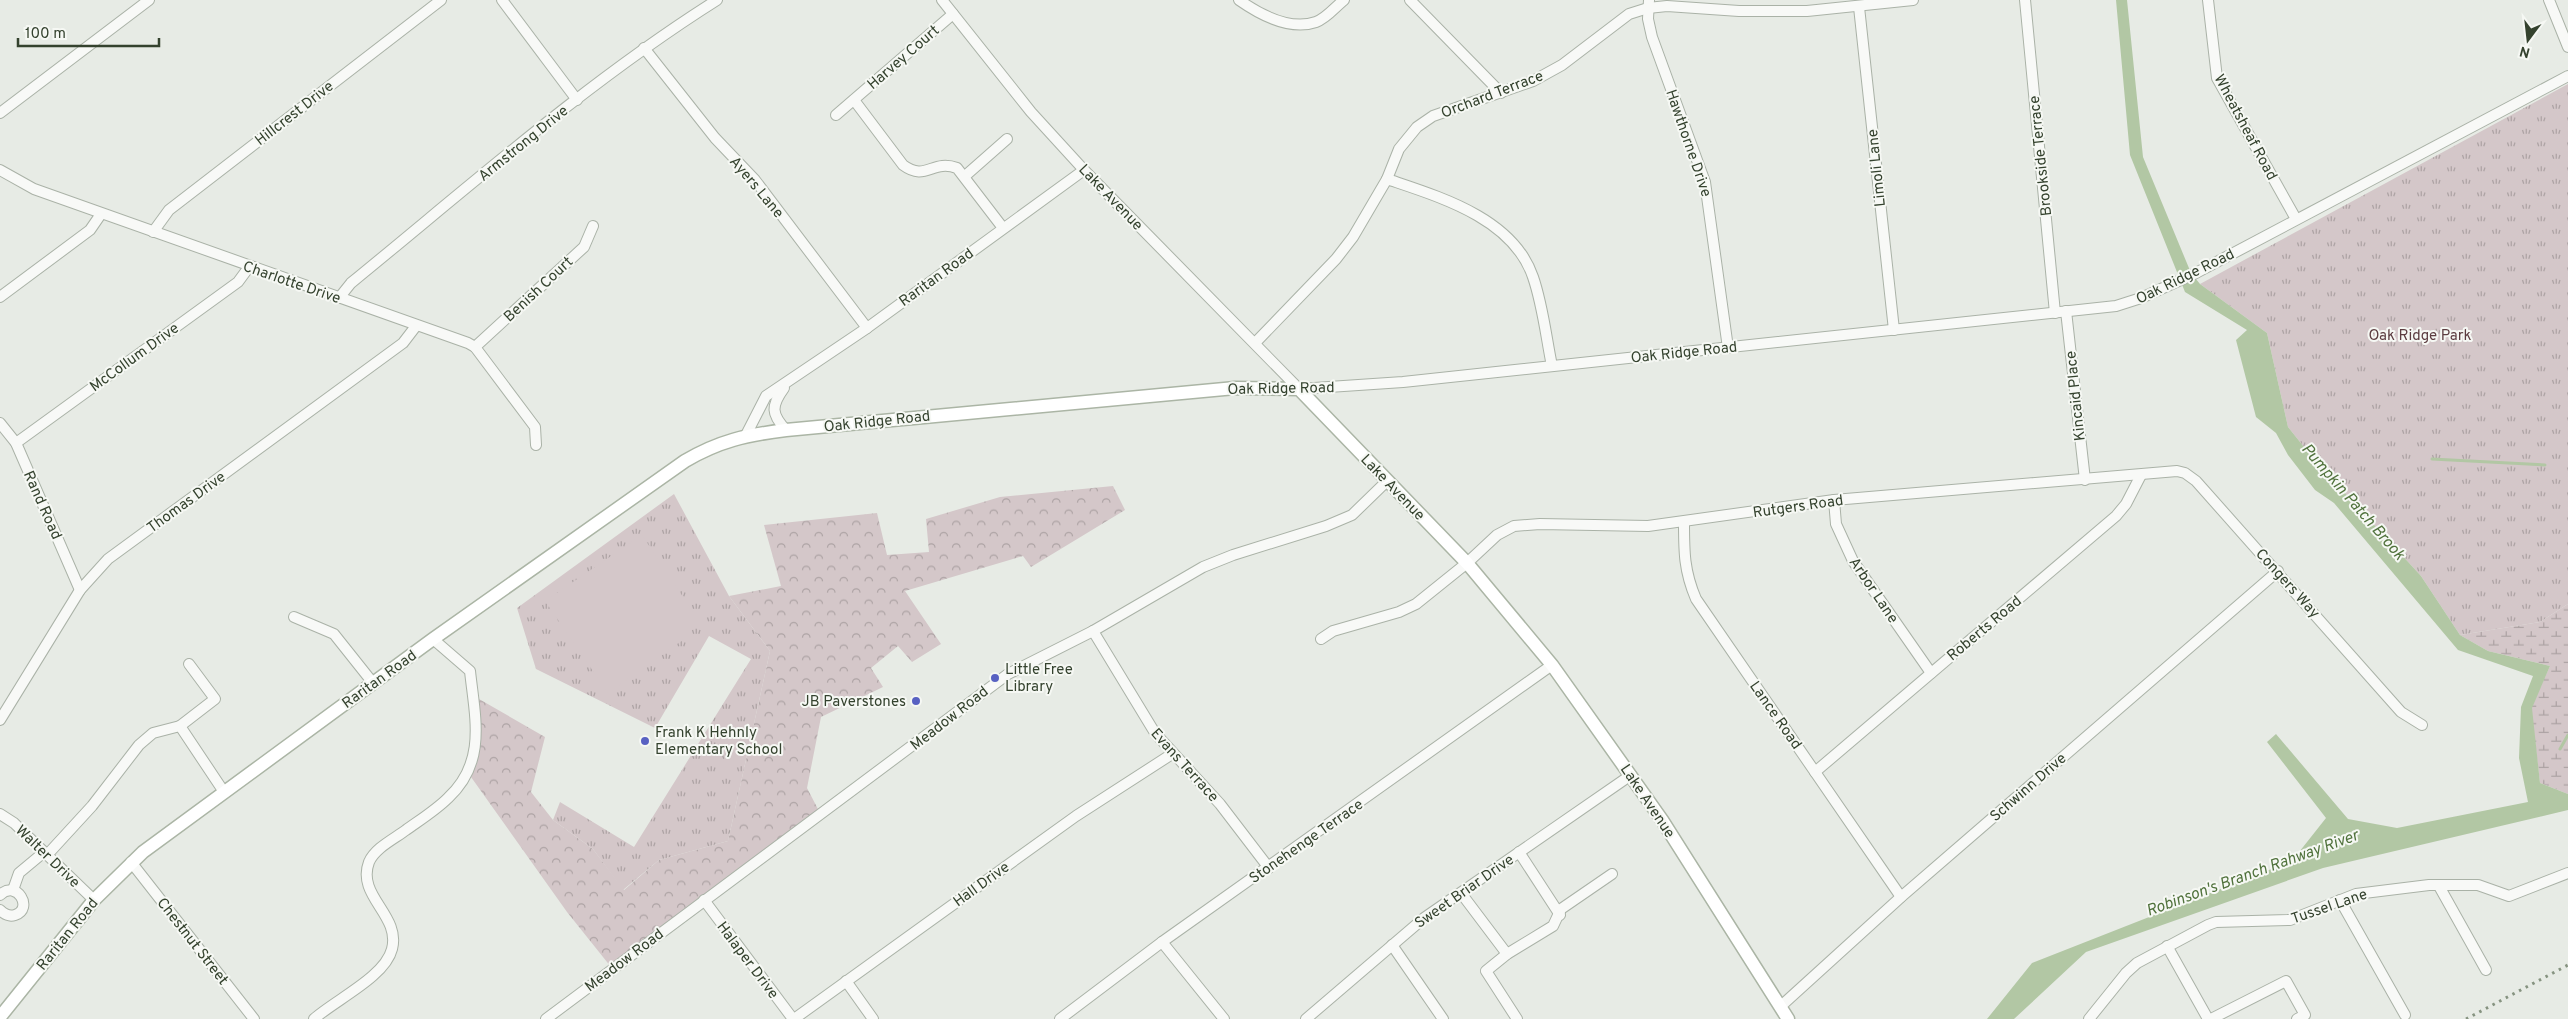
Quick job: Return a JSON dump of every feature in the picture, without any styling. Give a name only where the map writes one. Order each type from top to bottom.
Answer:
[{"type":"main road","name":"Oak Ridge Road","points":[[746,435],[1215,389],[1299,389]]},
{"type":"main road","name":"Lake Avenue","points":[[1299,389],[1467,563],[1552,665],[1631,775],[1788,1019]]},
{"type":"main road","name":"Raritan Road","points":[[0,1017],[94,900],[131,862],[433,639],[685,461],[710,446],[746,435]]},
{"type":"street","points":[[0,113],[149,0]]},
{"type":"street","name":"Hillcrest Drive","points":[[153,232],[168,210],[440,0]]},
{"type":"street","points":[[502,0],[577,100]]},
{"type":"street","name":"Armstrong Drive","points":[[339,298],[351,283],[577,100],[644,48],[717,0]]},
{"type":"street","name":"Lake Avenue","points":[[942,0],[1031,112],[1084,170],[1299,389]]},
{"type":"street","points":[[1239,0],[1252,9],[1278,20],[1299,24],[1315,22],[1344,0]]},
{"type":"street","points":[[1410,0],[1501,93]]},
{"type":"street","name":"Orchard Terrace","points":[[1255,343],[1348,245],[1374,204],[1387,179],[1398,150],[1410,134],[1425,121],[1442,112],[1533,81],[1562,65],[1629,14],[1648,4],[1773,12],[1859,7],[1913,0]]},
{"type":"street","name":"Brookside Terrace","points":[[2025,0],[2055,313]]},
{"type":"street","name":"Wheatsheaf Road","points":[[2208,0],[2217,78],[2296,219]]},
{"type":"street","points":[[2549,0],[2568,47]]},
{"type":"street","name":"Hawthorne Drive","points":[[1648,4],[1652,37],[1705,182],[1728,348]]},
{"type":"street","name":"Limoli Lane","points":[[1859,7],[1894,330]]},
{"type":"street","name":"Harvey Court","points":[[836,115],[953,14]]},
{"type":"street","name":"Ayers Lane","points":[[644,48],[715,138],[755,180],[867,328]]},
{"type":"street","name":"Oak Ridge Road","points":[[1299,389],[1394,383],[2066,312],[2128,303],[2179,282],[2568,76]]},
{"type":"street","name":"Harvey Court","points":[[854,100],[903,165],[910,170],[920,172],[946,164],[957,168],[1003,228]]},
{"type":"street","points":[[965,176],[1007,139]]},
{"type":"street","name":"Charlotte Drive","points":[[0,170],[34,189],[101,214],[475,347]]},
{"type":"street","name":"Raritan Road","points":[[746,435],[766,396],[867,328],[1084,170]]},
{"type":"street","points":[[1387,179],[1470,212],[1494,226],[1511,240],[1523,256],[1533,275],[1552,366]]},
{"type":"street","points":[[0,297],[90,230],[101,214]]},
{"type":"street","name":"Benish Court","points":[[475,347],[584,247],[593,226]]},
{"type":"street","name":"McCollum Drive","points":[[16,443],[238,282],[249,267]]},
{"type":"street","name":"Kincaid Place","points":[[2066,312],[2085,480]]},
{"type":"street","name":"Thomas Drive","points":[[0,720],[80,590],[108,559],[403,343],[416,326]]},
{"type":"street","points":[[475,347],[535,427],[537,434],[536,445]]},
{"type":"street","name":"Raritan Road","points":[[786,430],[776,420],[774,410],[776,399],[787,383]]},
{"type":"street","name":"Rand Road","points":[[0,423],[16,443],[80,590]]},
{"type":"street","name":"Congers Way","points":[[2141,474],[2178,471],[2191,476],[2401,712],[2422,725]]},
{"type":"street","name":"Rutgers Road","points":[[1321,640],[1333,630],[1399,612],[1416,604],[1467,563],[1497,534],[1514,526],[1540,524],[1648,526],[1834,500],[2141,474]]},
{"type":"street","name":"Roberts Road","points":[[1816,772],[2116,516],[2126,504],[2141,474]]},
{"type":"street","name":"Meadow Road","points":[[546,1019],[704,900],[889,765],[987,688],[1008,674],[1093,631],[1203,566],[1326,526],[1352,515],[1387,481]]},
{"type":"street","name":"Arbor Lane","points":[[1834,500],[1836,524],[1853,561],[1931,674]]},
{"type":"street","name":"Lance Road","points":[[1684,522],[1687,578],[1696,599],[1901,897]]},
{"type":"street","name":"Schwinn Drive","points":[[1781,1006],[1901,897],[2278,572]]},
{"type":"street","points":[[294,617],[334,634],[373,683]]},
{"type":"street","name":"Evans Terrace","points":[[1093,631],[1155,734],[1220,804],[1269,868]]},
{"type":"street","points":[[314,1019],[376,973],[391,952],[393,931],[385,913],[371,894],[367,880],[370,862],[387,843],[447,799],[463,782],[472,765],[476,743],[470,671],[433,639]]},
{"type":"street","points":[[13,890],[19,873],[45,854],[92,806],[139,745],[153,733],[180,726],[215,699],[189,664]]},
{"type":"street","name":"Stonehenge Terrace","points":[[1060,1019],[1162,942],[1269,868],[1552,665]]},
{"type":"street","points":[[180,726],[224,792]]},
{"type":"street","name":"Hall Drive","points":[[793,1019],[1076,816],[1172,754]]},
{"type":"street","name":"Sweet Briar Drive","points":[[1306,1019],[1392,944],[1460,893],[1631,775]]},
{"type":"street","name":"Walter Drive","points":[[0,814],[14,823],[94,900]]},
{"type":"street","points":[[1519,852],[1560,916]]},
{"type":"street","name":"Chestnut Street","points":[[131,862],[254,1019]]},
{"type":"street","name":"Tussel Lane","points":[[2094,1017],[2126,973],[2137,963],[2204,926],[2216,922],[2290,920],[2366,891],[2478,885],[2509,896],[2568,873]]},
{"type":"street","points":[[1517,1019],[1486,972],[1507,954],[1553,926],[1560,916],[1561,909],[1612,874]]},
{"type":"street","points":[[2439,886],[2486,970]]},
{"type":"street","points":[[0,895],[5,891],[13,890],[22,898],[22,910],[10,916],[0,910]]},
{"type":"street","points":[[1460,893],[1507,954]]},
{"type":"street","name":"Halaper Drive","points":[[704,900],[793,1019]]},
{"type":"street","points":[[2340,900],[2405,1015]]},
{"type":"street","points":[[1162,942],[1224,1019]]},
{"type":"street","points":[[1392,944],[1443,1019]]},
{"type":"street","points":[[2167,946],[2210,1019],[2286,981],[2304,1015],[2297,1019]]},
{"type":"street","points":[[846,981],[873,1019]]},
{"type":"green space","name":"Oak Ridge Park","points":[[2568,84],[2568,604],[2540,622],[2460,635],[2421,576],[2312,457],[2288,427],[2267,333],[2200,284]]},
{"type":"green space","points":[[1113,486],[1125,510],[1031,567],[1023,556],[905,591],[941,644],[912,662],[898,646],[871,668],[883,687],[821,717],[807,788],[820,813],[611,967],[567,912],[471,777],[472,695],[545,737],[531,792],[553,820],[593,849],[624,890],[659,860],[728,841],[770,651],[729,596],[781,586],[764,525],[877,513],[887,555],[929,552],[926,519],[1000,497]]},
{"type":"green space","points":[[674,494],[729,596],[770,651],[728,841],[659,860],[623,890],[593,849],[553,820],[560,802],[634,847],[751,659],[709,636],[655,728],[536,669],[517,608]]},
{"type":"green space","points":[[642,535],[693,612],[693,625],[687,637],[608,693],[545,601]]},
{"type":"green space","points":[[2568,604],[2568,794],[2540,783],[2531,708],[2550,666],[2488,651],[2460,635],[2540,622]]},
{"type":"shaded area","points":[[2116,0],[2127,0],[2143,157],[2191,273],[2200,284],[2267,333],[2288,427],[2312,457],[2421,576],[2460,635],[2488,651],[2550,666],[2532,708],[2540,783],[2568,794],[2568,810],[2323,868],[2086,952],[2014,1019],[1987,1019],[2032,963],[2292,861],[2326,818],[2267,742],[2276,734],[2348,819],[2397,828],[2528,802],[2519,758],[2521,707],[2533,676],[2458,650],[2334,503],[2315,490],[2288,455],[2276,433],[2256,417],[2236,340],[2247,330],[2185,292],[2130,155]]},
{"type":"waterway","points":[[2432,459],[2545,465]]},
{"type":"waterway","points":[[2560,749],[2568,735]]},
{"type":"railway","points":[[2466,1019],[2568,965]]},
{"type":"place","name":"Little Free Library","points":[[995,678]]},
{"type":"place","name":"JB Paverstones","points":[[916,701]]},
{"type":"place","name":"Frank K Hehnly Elementary School","points":[[645,741]]},
{"type":"water label","name":"Pumpkin Patch Brook","points":[[2354,501]]},
{"type":"water label","name":"Robinson's Branch Rahway River","points":[[2252,872]]}]
